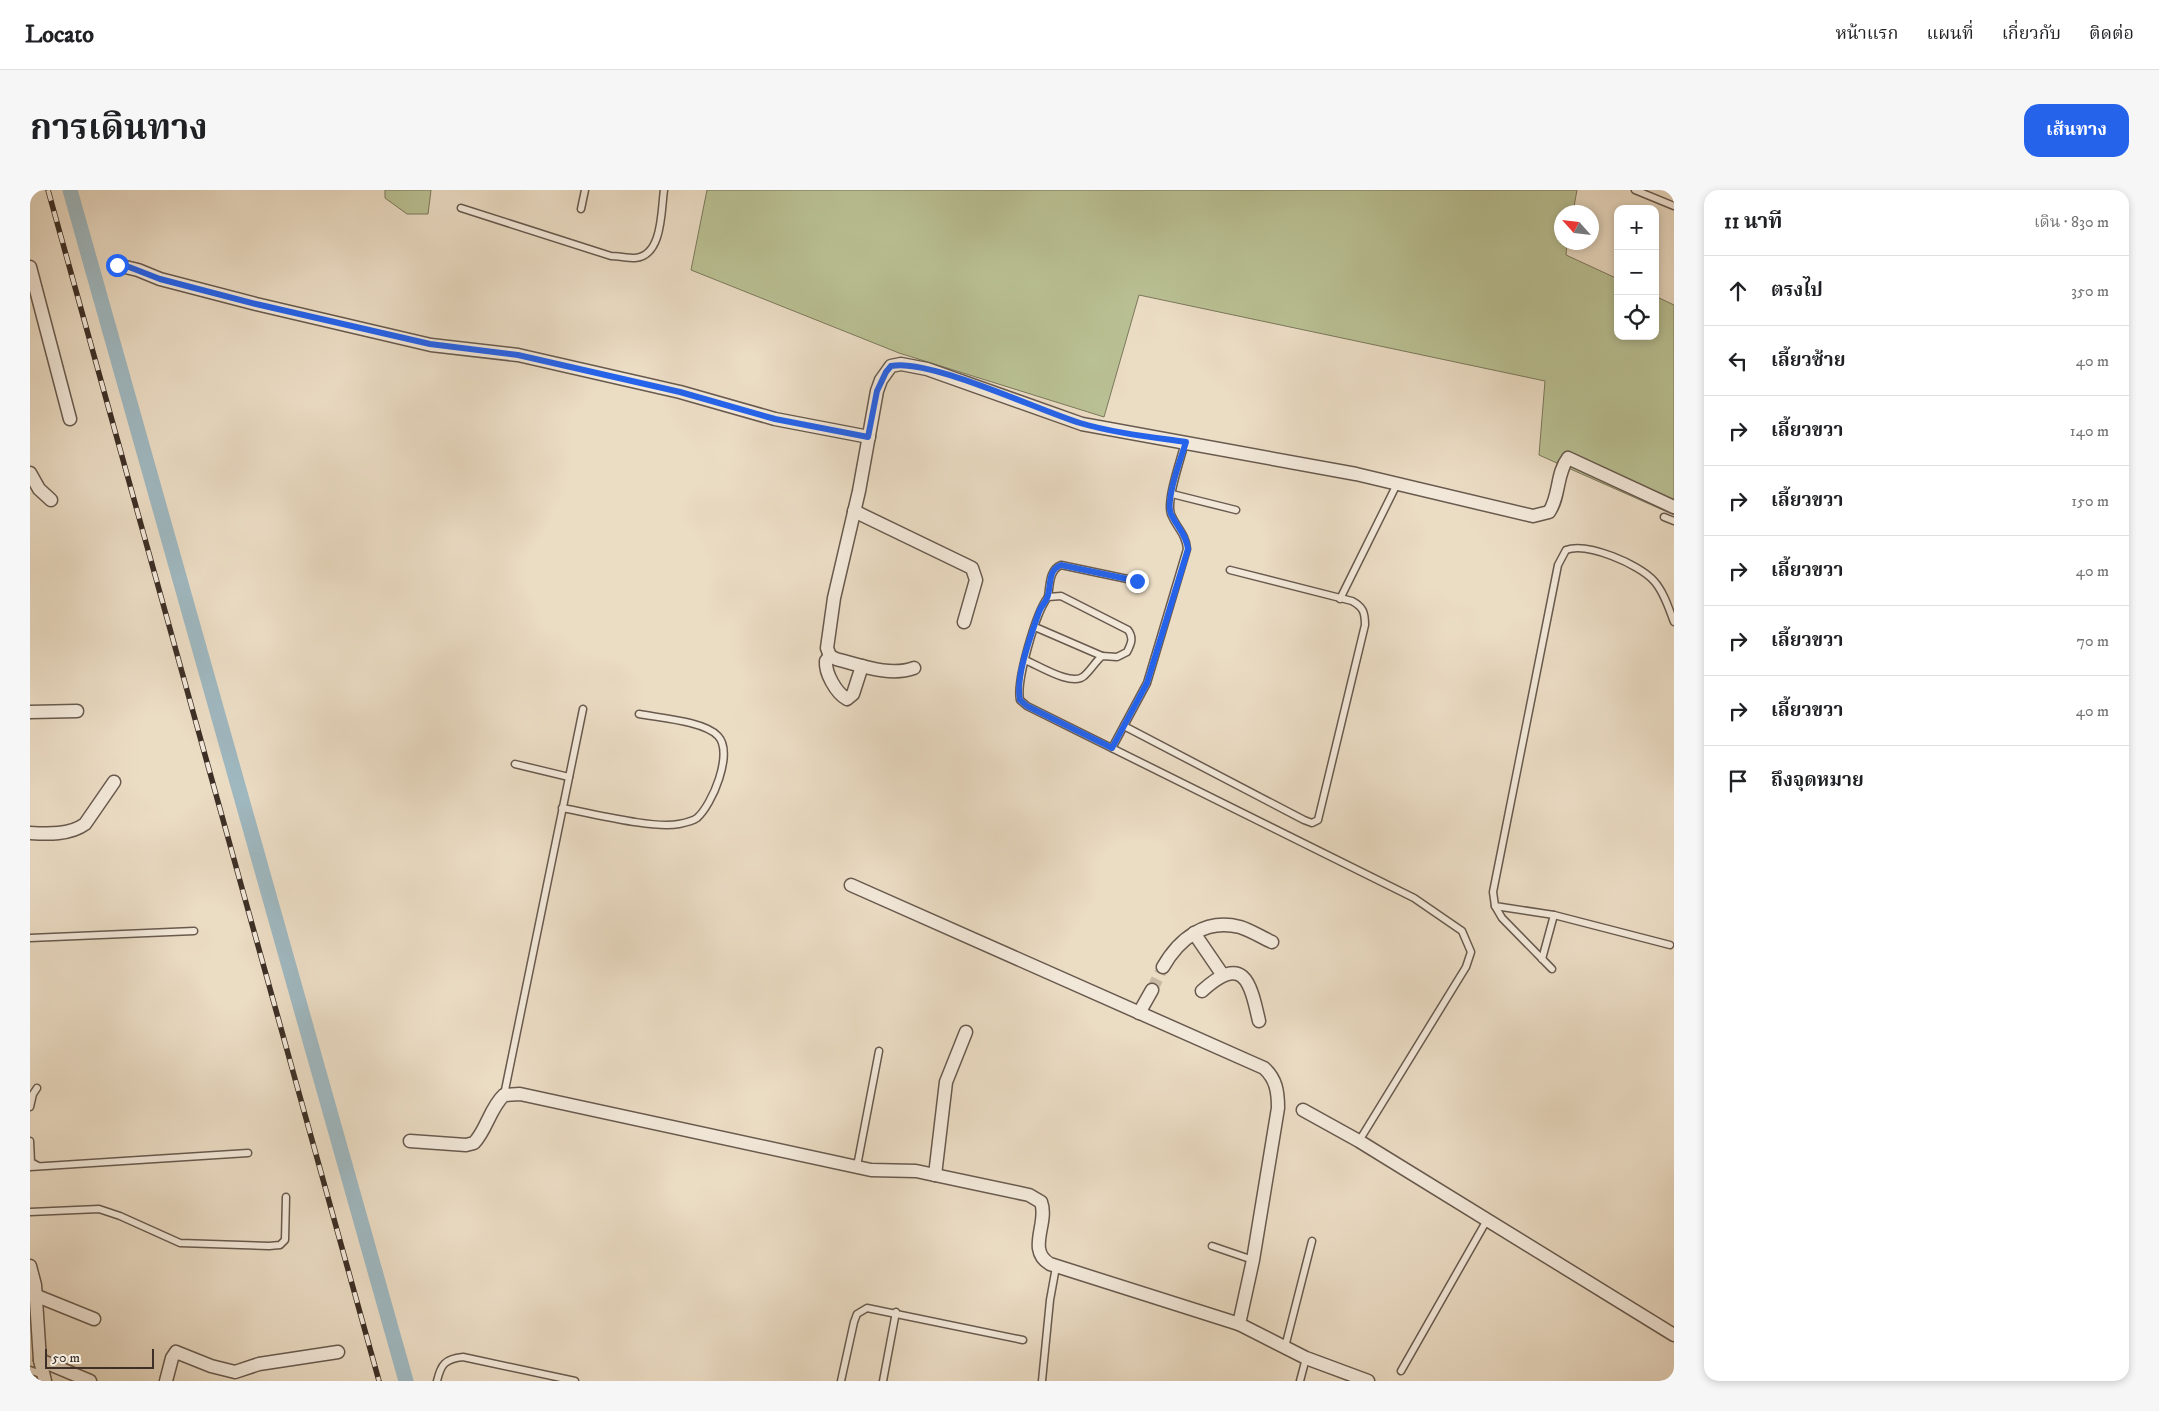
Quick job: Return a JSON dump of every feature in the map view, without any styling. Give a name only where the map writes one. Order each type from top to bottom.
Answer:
[{"type":"street","points":[[117,265],[129,267],[160,279],[256,304],[430,344],[518,355],[680,392],[775,419],[868,437]]},
{"type":"street","points":[[30,267],[70,419]]},
{"type":"street","points":[[830,656],[827,648],[829,630],[881,380],[891,366],[901,364],[941,373],[1082,424],[1397,483],[1520,513],[1541,515],[1549,512],[1553,505],[1559,474],[1568,458],[1674,507]]},
{"type":"street","points":[[30,473],[39,489],[51,500]]},
{"type":"street","points":[[854,511],[972,568],[976,580],[964,622]]},
{"type":"street","points":[[830,656],[862,666],[896,671],[914,668]]},
{"type":"street","points":[[830,656],[826,660],[828,673],[847,699],[853,694],[862,666]]},
{"type":"street","points":[[30,712],[78,711]]},
{"type":"street","points":[[30,833],[50,834],[79,829],[85,824],[114,782]]},
{"type":"street","points":[[851,885],[1264,1068],[1272,1075],[1277,1087],[1278,1108],[1253,1260],[1239,1324]]},
{"type":"street","points":[[1163,967],[1173,949],[1201,929],[1225,924],[1242,927],[1272,942]]},
{"type":"street","points":[[1194,933],[1222,974]]},
{"type":"street","points":[[1202,991],[1222,974],[1235,973],[1249,984],[1259,1021]]},
{"type":"street","points":[[1139,1013],[1152,990]]},
{"type":"street","points":[[935,1176],[946,1082],[966,1032]]},
{"type":"street","points":[[410,1141],[466,1145],[474,1143],[487,1124],[496,1102],[504,1094],[520,1094],[871,1170],[916,1172],[1029,1195],[1041,1202],[1043,1213],[1038,1249],[1044,1260],[1056,1266],[1239,1324],[1306,1358],[1368,1381]]},
{"type":"street","points":[[1303,1110],[1359,1141],[1674,1335]]},
{"type":"street","points":[[30,1266],[36,1296],[40,1360],[45,1378]]},
{"type":"street","points":[[36,1296],[94,1319]]},
{"type":"street","points":[[166,1381],[172,1358],[176,1352],[211,1366],[235,1372],[258,1364],[338,1352]]},
{"type":"street","points":[[40,1360],[90,1381]]},
{"type":"lane","points":[[581,209],[585,190]]},
{"type":"lane","points":[[461,208],[611,256],[636,258],[650,250],[658,236],[664,190]]},
{"type":"lane","points":[[1635,190],[1674,206]]},
{"type":"lane","points":[[1112,748],[1147,683],[1156,660],[1188,549],[1187,539],[1170,510],[1172,494],[1186,442]]},
{"type":"lane","points":[[1340,599],[1397,483]]},
{"type":"lane","points":[[1172,494],[1236,510]]},
{"type":"lane","points":[[1664,517],[1674,521]]},
{"type":"lane","points":[[1552,969],[1502,918],[1495,906],[1493,892],[1558,565],[1566,550],[1574,547],[1584,548],[1632,564],[1647,574],[1656,582],[1674,622]]},
{"type":"lane","points":[[1137,581],[1061,565],[1054,570],[1051,575],[1048,597],[1040,612],[1019,681],[1020,700],[1027,706],[1414,898],[1462,931],[1471,952],[1466,967],[1359,1141]]},
{"type":"lane","points":[[1124,726],[1312,823],[1318,820],[1365,625],[1365,613],[1360,606],[1340,599],[1230,570]]},
{"type":"lane","points":[[1035,627],[1102,656],[1118,657],[1128,652],[1132,634],[1128,630],[1061,596],[1048,597]]},
{"type":"lane","points":[[1025,660],[1063,677],[1076,680],[1083,677],[1102,656]]},
{"type":"lane","points":[[504,1094],[583,709]]},
{"type":"lane","points":[[562,808],[663,825],[696,819],[710,803],[725,758],[724,745],[718,736],[704,727],[639,714]]},
{"type":"lane","points":[[515,764],[569,776]]},
{"type":"lane","points":[[1495,906],[1554,915],[1670,946]]},
{"type":"lane","points":[[1542,960],[1554,915]]},
{"type":"lane","points":[[30,938],[194,931]]},
{"type":"lane","points":[[857,1166],[879,1052]]},
{"type":"lane","points":[[30,1107],[33,1094],[37,1088]]},
{"type":"lane","points":[[30,1141],[31,1162],[40,1167]]},
{"type":"lane","points":[[30,1167],[248,1153]]},
{"type":"lane","points":[[30,1212],[99,1209],[180,1243],[269,1246],[280,1245],[284,1240],[286,1197]]},
{"type":"lane","points":[[1401,1371],[1487,1220]]},
{"type":"lane","points":[[1285,1347],[1312,1241]]},
{"type":"lane","points":[[1212,1246],[1253,1260]]},
{"type":"lane","points":[[1042,1381],[1050,1300],[1056,1266]]},
{"type":"lane","points":[[841,1381],[857,1314],[867,1308],[896,1312],[1023,1340]]},
{"type":"lane","points":[[883,1381],[896,1312]]},
{"type":"lane","points":[[437,1381],[443,1364],[450,1358],[463,1357],[575,1381]]},
{"type":"lane","points":[[1300,1381],[1306,1358]]},
{"type":"lane","points":[[30,1370],[45,1378]]},
{"type":"green space","points":[[385,190],[431,190],[428,214],[407,214],[385,198]]},
{"type":"green space","points":[[707,190],[1577,190],[1574,205],[1554,205],[1554,250],[1566,250],[1566,255],[1614,277],[1614,340],[1659,340],[1659,298],[1674,305],[1674,515],[1539,455],[1545,381],[1139,295],[1104,417],[899,353],[691,270]]},
{"type":"waterway","points":[[70,190],[406,1381]]},
{"type":"tunnel","points":[[1152,990],[1163,967]]},
{"type":"railway","points":[[48,190],[379,1381]]},
{"type":"route","points":[[117,265],[129,267],[160,279],[210,290],[256,304],[430,344],[518,355],[680,392],[764,417],[868,437],[881,380],[891,366],[901,364],[913,365],[941,373],[1082,424],[1186,442],[1170,510],[1187,539],[1188,549],[1156,660],[1135,708],[1112,748],[1027,706],[1020,700],[1018,691],[1019,681],[1040,612],[1048,597],[1051,575],[1057,566],[1061,565],[1137,581]]}]
